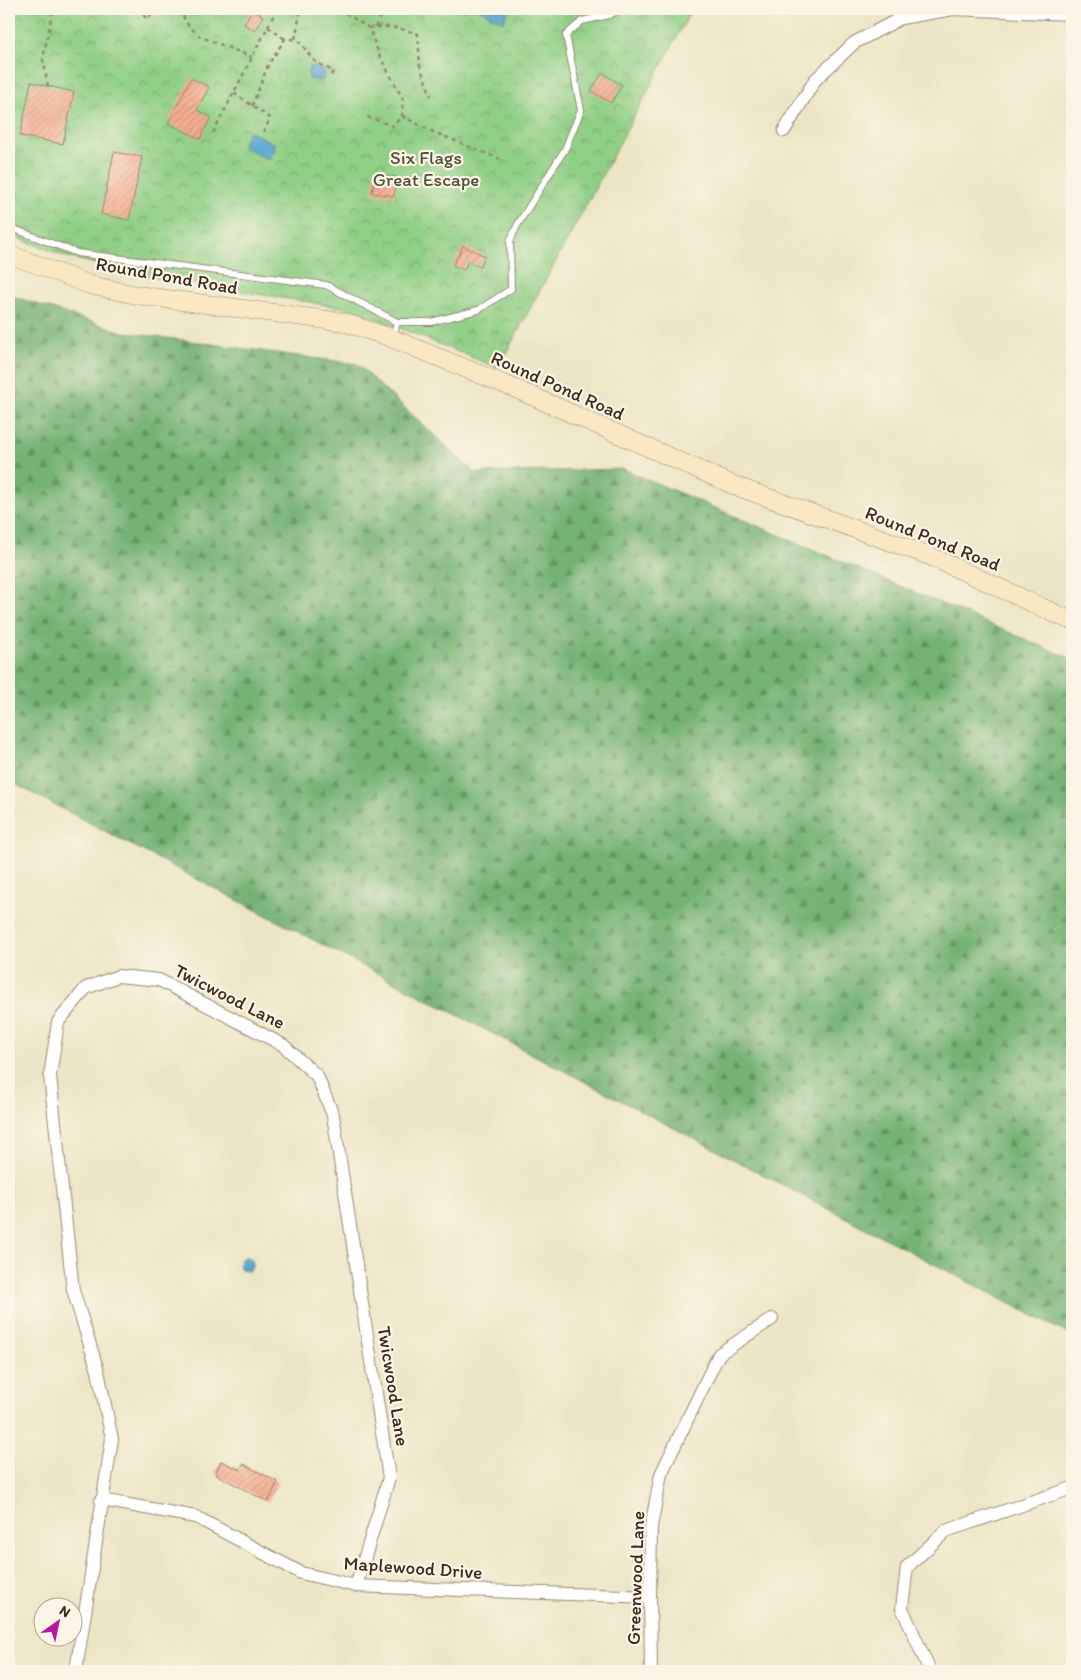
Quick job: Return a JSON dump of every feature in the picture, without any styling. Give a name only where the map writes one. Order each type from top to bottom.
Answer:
[{"type":"street","points":[[784,131],[816,80],[854,43],[901,18],[953,9],[1072,14]]},
{"type":"street","name":"Round Pond Road","points":[[9,254],[90,285],[136,295],[343,322],[395,331],[516,389],[733,485],[930,556],[1072,620]]},
{"type":"street","name":"Twicwood Lane","points":[[76,1671],[95,1554],[101,1500],[112,1439],[98,1371],[74,1290],[50,1076],[58,1022],[86,988],[118,976],[159,980],[283,1044],[317,1076],[333,1115],[389,1478],[356,1586]]},
{"type":"street","name":"Greenwood Lane","points":[[651,1671],[651,1527],[661,1474],[720,1354],[772,1319]]},
{"type":"street","points":[[930,1671],[902,1608],[907,1567],[946,1531],[1072,1488]]},
{"type":"street","name":"Maplewood Drive","points":[[101,1500],[196,1517],[301,1573],[356,1586],[650,1597]]},
{"type":"lane","points":[[9,227],[77,253],[326,285],[395,331],[478,310],[511,288],[510,242],[518,224],[565,149],[581,110],[566,35],[582,21],[609,15],[622,9]]},
{"type":"path","points":[[48,86],[43,59],[53,9]]},
{"type":"path","points":[[138,9],[147,19],[158,9]]},
{"type":"path","points":[[179,9],[188,25],[199,36],[252,58]]},
{"type":"path","points":[[213,133],[277,9]]},
{"type":"path","points":[[295,39],[301,9]]},
{"type":"path","points":[[340,9],[369,28],[380,57],[403,99],[402,116],[393,126],[365,116]]},
{"type":"path","points":[[375,27],[382,15],[464,12],[471,14]]},
{"type":"path","points":[[369,28],[390,26],[418,34],[420,66],[431,96]]},
{"type":"path","points":[[268,27],[285,40],[295,39],[302,43],[306,51],[316,62],[333,71],[330,78]]},
{"type":"path","points":[[252,106],[268,65],[285,40]]},
{"type":"path","points":[[234,94],[270,118],[264,132]]},
{"type":"path","points":[[402,116],[431,131],[500,159]]},
{"type":"green space","name":"Six Flags Great Escape","points":[[9,9],[692,9],[498,368],[353,309],[157,278],[71,258],[9,235]]},
{"type":"green space","points":[[9,295],[123,332],[357,364],[475,473],[623,469],[1072,659],[1072,1336],[9,781]]},
{"type":"water","points":[[479,9],[509,9],[503,22]]},
{"type":"water","points":[[310,66],[322,68],[324,71],[323,80],[310,80],[308,73]]},
{"type":"water","points":[[249,131],[275,144],[273,148],[275,150],[269,160],[242,146]]},
{"type":"water","points":[[243,1257],[249,1257],[253,1264],[249,1271],[243,1271],[239,1267],[239,1261]]},
{"type":"building","points":[[252,9],[263,16],[255,31],[244,24]]},
{"type":"building","points":[[602,73],[622,85],[611,103],[591,91]]},
{"type":"building","points":[[191,78],[209,87],[197,110],[211,117],[200,139],[168,123]]},
{"type":"building","points":[[31,82],[74,92],[63,144],[20,136]]},
{"type":"building","points":[[114,152],[142,157],[129,220],[101,214]]},
{"type":"building","points":[[375,174],[397,177],[394,196],[372,193]]},
{"type":"building","points":[[463,246],[485,256],[480,267],[468,261],[464,270],[453,265]]},
{"type":"building","points":[[221,1461],[240,1470],[243,1464],[278,1482],[268,1502],[215,1474]]}]
